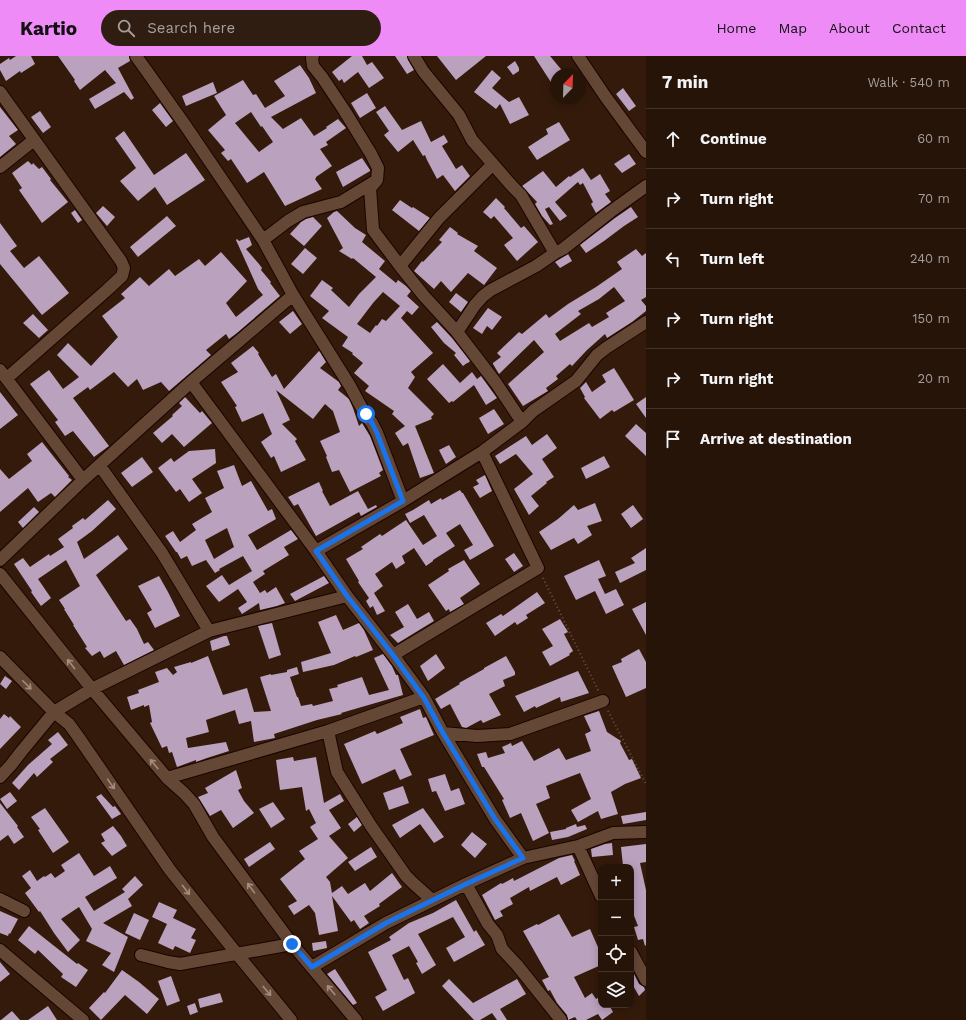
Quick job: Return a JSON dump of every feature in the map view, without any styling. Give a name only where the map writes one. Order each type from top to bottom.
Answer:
[{"type":"street","points":[[136,56],[263,240],[293,295],[372,423],[403,501]]},
{"type":"street","points":[[313,56],[313,66],[344,110],[378,168],[377,180],[370,188],[373,230],[424,296],[457,332],[522,422]]},
{"type":"street","points":[[414,56],[423,71],[458,115],[472,140],[521,195],[555,253]]},
{"type":"street","points":[[578,56],[646,152]]},
{"type":"street","points":[[0,92],[124,268],[122,276],[108,290],[3,374],[83,480]]},
{"type":"street","points":[[0,167],[34,140]]},
{"type":"street","points":[[400,266],[439,218],[493,164]]},
{"type":"street","points":[[263,240],[288,221],[303,212],[341,202],[377,180]]},
{"type":"street","points":[[457,332],[475,305],[483,296],[563,249],[646,186]]},
{"type":"street","points":[[0,560],[83,480],[191,382],[293,295]]},
{"type":"street","points":[[316,551],[403,501],[482,452],[522,422],[533,411],[576,381],[597,355],[646,322]]},
{"type":"street","points":[[191,382],[316,551],[347,596],[424,698],[443,733],[495,819],[523,858]]},
{"type":"street","points":[[393,655],[538,568],[482,452]]},
{"type":"street","points":[[100,466],[162,553],[208,631]]},
{"type":"street","points":[[0,574],[92,689],[167,778],[194,804],[213,837],[292,944],[356,1020]]},
{"type":"street","points":[[0,777],[12,765],[20,752],[54,712],[92,689],[208,631],[347,596]]},
{"type":"street","points":[[0,657],[54,712],[69,724],[170,870],[291,1020]]},
{"type":"street","points":[[167,778],[328,731],[424,698]]},
{"type":"street","points":[[443,733],[477,736],[510,734],[603,701]]},
{"type":"street","points":[[328,731],[337,772],[342,781],[406,876],[432,900]]},
{"type":"street","points":[[312,967],[386,923],[523,858],[578,846],[613,833],[646,832]]},
{"type":"street","points":[[578,846],[598,889]]},
{"type":"street","points":[[466,884],[488,924],[497,935],[502,949],[517,965],[561,1020]]},
{"type":"street","points":[[0,898],[24,911]]},
{"type":"street","points":[[141,955],[180,964],[292,944]]},
{"type":"street","points":[[0,950],[83,1020]]},
{"type":"street","points":[[634,958],[646,980]]},
{"type":"path","points":[[538,568],[603,701],[646,784]]},
{"type":"building","points":[[16,56],[31,56],[35,64],[21,73],[20,71],[6,81],[0,70],[0,64],[9,58],[10,60]]},
{"type":"building","points":[[58,56],[129,56],[130,61],[118,68],[134,98],[131,100],[124,92],[95,109],[89,99],[116,83],[105,70],[80,90],[74,81],[75,80]]},
{"type":"building","points":[[352,56],[362,56],[367,65],[372,62],[384,78],[369,88],[358,72],[344,83],[342,79],[339,81],[332,72]]},
{"type":"building","points":[[395,56],[407,56],[414,70],[407,74]]},
{"type":"building","points":[[437,56],[486,56],[456,80]]},
{"type":"building","points":[[534,56],[550,56],[560,68],[550,68],[550,81]]},
{"type":"building","points":[[515,61],[519,71],[513,75],[507,67]]},
{"type":"building","points":[[300,65],[309,78],[316,93],[271,117],[283,129],[301,118],[314,136],[338,119],[346,128],[326,142],[328,145],[320,149],[332,166],[315,179],[322,189],[285,206],[264,172],[247,183],[231,159],[228,161],[221,153],[225,150],[208,130],[226,115],[214,96],[243,80],[253,95],[256,94],[265,108],[285,96],[274,81]],"holes":[[[251,112],[261,127],[262,126],[273,142],[259,152],[235,123]]]},
{"type":"building","points":[[492,70],[501,78],[492,88],[509,102],[519,97],[529,115],[510,124],[500,104],[496,109],[474,92]]},
{"type":"building","points":[[213,82],[217,93],[186,106],[182,96]]},
{"type":"building","points":[[623,88],[636,106],[629,111],[616,94]]},
{"type":"building","points":[[367,93],[376,108],[360,118],[351,103]]},
{"type":"building","points":[[160,103],[173,121],[166,127],[152,110]]},
{"type":"building","points":[[385,106],[402,130],[421,121],[431,142],[444,135],[448,142],[442,146],[456,169],[462,165],[470,176],[455,191],[443,175],[437,179],[425,155],[423,156],[413,140],[398,152],[384,135],[389,131],[376,112]]},
{"type":"building","points":[[0,107],[18,130],[9,136],[16,144],[0,157]]},
{"type":"building","points":[[40,111],[51,127],[43,133],[31,117]]},
{"type":"building","points":[[559,122],[570,140],[537,160],[528,147],[548,134],[546,129]]},
{"type":"building","points":[[124,131],[154,175],[186,153],[205,180],[167,205],[155,187],[138,201],[120,181],[136,168],[115,138]]},
{"type":"building","points":[[629,154],[636,164],[622,173],[614,164]]},
{"type":"building","points":[[362,158],[370,171],[343,187],[336,172]]},
{"type":"building","points":[[28,161],[32,165],[33,163],[39,169],[42,167],[51,179],[50,180],[68,202],[42,223],[19,190],[22,188],[12,173]]},
{"type":"building","points":[[583,168],[591,180],[600,174],[610,191],[605,194],[611,202],[596,213],[591,204],[593,202],[583,183],[580,185],[578,182],[555,202],[567,216],[560,221],[549,207],[545,209],[553,224],[550,225],[542,216],[535,204],[537,202],[522,186],[543,171],[556,187],[569,176],[570,177]]},
{"type":"building","points":[[496,198],[521,228],[524,226],[538,242],[517,261],[504,245],[513,238],[494,216],[491,219],[483,212]]},
{"type":"building","points":[[400,200],[430,218],[419,231],[392,210]]},
{"type":"building","points":[[103,206],[115,217],[107,226],[96,213]]},
{"type":"building","points":[[631,207],[638,217],[586,253],[580,245]]},
{"type":"building","points":[[75,210],[82,220],[78,223],[71,213]]},
{"type":"building","points":[[337,211],[355,228],[366,235],[362,242],[385,261],[379,269],[396,283],[398,280],[406,286],[411,291],[407,296],[419,307],[412,315],[407,311],[401,318],[433,353],[411,372],[415,377],[408,388],[434,414],[431,417],[432,419],[415,426],[434,473],[420,478],[408,443],[403,446],[395,433],[405,426],[392,414],[394,411],[365,391],[369,386],[354,373],[363,363],[352,354],[353,353],[342,346],[348,337],[322,318],[329,311],[310,296],[322,280],[333,288],[331,290],[349,307],[359,294],[376,277],[353,258],[352,259],[339,251],[343,248],[327,218]],"holes":[[[383,292],[400,306],[386,321],[382,319],[370,333],[357,324]]]},
{"type":"building","points":[[167,216],[176,226],[138,257],[130,247]]},
{"type":"building","points":[[313,217],[322,226],[304,246],[290,234],[301,222]]},
{"type":"building","points":[[0,223],[17,246],[10,251],[24,268],[39,256],[69,293],[42,315],[0,264]]},
{"type":"building","points":[[450,227],[458,233],[457,234],[478,246],[474,251],[497,268],[484,285],[468,273],[451,292],[441,281],[434,289],[414,271],[442,242],[439,240]]},
{"type":"building","points":[[249,237],[252,245],[246,249],[262,268],[261,270],[280,296],[229,339],[226,334],[206,350],[211,355],[169,391],[161,382],[143,390],[137,379],[128,387],[114,372],[90,390],[88,387],[73,398],[109,446],[94,457],[73,431],[65,436],[55,422],[58,420],[30,384],[49,370],[63,389],[79,377],[57,355],[68,343],[91,366],[118,337],[102,316],[125,298],[121,294],[140,277],[149,286],[169,269],[175,276],[199,259],[205,266],[221,252],[247,281],[226,303],[236,317],[263,295],[258,289],[236,240],[237,239],[239,241]]},
{"type":"building","points":[[305,248],[317,258],[303,274],[291,264]]},
{"type":"building","points":[[636,249],[642,256],[646,253],[646,297],[641,300],[646,306],[646,311],[607,338],[605,334],[572,366],[570,364],[556,376],[558,379],[546,388],[548,391],[523,406],[508,384],[544,352],[534,340],[499,374],[493,364],[501,357],[497,353],[519,332],[522,334],[546,314],[549,318],[622,269],[617,262]],"holes":[[[614,287],[625,301],[606,313],[609,317],[592,327],[589,323],[560,341],[555,334],[581,314],[578,311],[599,299]]]},
{"type":"building","points":[[568,254],[572,261],[560,268],[555,262]]},
{"type":"building","points":[[456,293],[468,302],[461,312],[449,302]]},
{"type":"building","points":[[488,308],[502,317],[492,330],[487,326],[482,334],[473,328]]},
{"type":"building","points":[[293,311],[302,324],[290,334],[279,322]]},
{"type":"building","points":[[33,314],[48,330],[39,338],[23,323]]},
{"type":"building","points":[[437,322],[470,361],[468,363],[463,366],[454,355],[456,353],[444,343],[431,327]]},
{"type":"building","points":[[253,346],[259,353],[258,354],[272,377],[276,374],[284,389],[319,351],[320,352],[326,362],[320,368],[339,382],[341,386],[338,390],[349,399],[359,426],[362,423],[370,436],[383,470],[379,473],[381,476],[350,492],[339,470],[332,472],[320,441],[340,432],[333,411],[325,404],[313,419],[276,390],[290,420],[282,424],[297,439],[295,441],[306,460],[281,472],[274,456],[271,458],[261,442],[272,434],[263,413],[242,422],[235,407],[237,406],[221,382],[238,372],[231,363]]},
{"type":"building","points":[[443,364],[460,383],[472,372],[477,379],[481,376],[497,398],[486,405],[474,385],[453,402],[452,401],[449,403],[427,379]]},
{"type":"building","points":[[614,368],[634,400],[614,412],[612,410],[600,419],[584,398],[585,397],[580,388],[586,382],[592,392],[606,382],[602,375]]},
{"type":"building","points":[[0,392],[18,415],[0,429]]},
{"type":"building","points":[[185,397],[200,413],[202,411],[212,423],[184,447],[172,434],[162,443],[153,433],[182,406],[179,403]]},
{"type":"building","points":[[646,397],[646,418],[636,404]]},
{"type":"building","points":[[494,409],[504,424],[488,434],[479,418]]},
{"type":"building","points":[[636,424],[646,433],[646,456],[625,436]]},
{"type":"building","points":[[547,434],[557,448],[542,459],[554,477],[546,482],[547,483],[531,496],[539,506],[529,515],[514,489],[533,474],[516,454],[500,464],[495,456],[526,436],[532,445]]},
{"type":"building","points":[[42,442],[69,476],[68,477],[72,480],[55,497],[51,493],[38,502],[28,488],[0,512],[0,469],[9,479],[32,461],[27,454]]},
{"type":"building","points":[[449,445],[456,457],[446,464],[439,450]]},
{"type":"building","points":[[215,449],[216,463],[192,479],[202,493],[189,502],[180,489],[176,492],[158,468],[171,458],[174,462],[189,451]]},
{"type":"building","points":[[604,456],[610,467],[586,479],[581,468]]},
{"type":"building","points":[[142,457],[153,472],[132,487],[121,473]]},
{"type":"building","points":[[234,465],[242,486],[251,481],[268,511],[272,509],[276,519],[248,535],[257,550],[291,530],[298,539],[284,547],[289,555],[263,571],[265,574],[253,582],[260,593],[265,590],[267,593],[276,587],[285,603],[260,610],[259,603],[242,614],[238,608],[247,602],[238,589],[219,602],[206,586],[222,575],[229,585],[252,571],[243,556],[219,569],[220,570],[215,573],[206,560],[192,566],[187,556],[181,559],[165,536],[173,531],[180,542],[196,530],[192,524],[212,512],[205,498],[224,488],[217,471]],"holes":[[[227,528],[234,547],[214,559],[205,540]]]},
{"type":"building","points":[[485,475],[492,491],[480,498],[473,487],[479,484],[476,480]]},
{"type":"building","points":[[319,482],[330,506],[358,491],[368,509],[376,505],[377,507],[361,516],[359,512],[316,536],[298,504],[294,506],[288,497]]},
{"type":"building","points":[[460,490],[494,546],[470,560],[464,550],[473,545],[460,524],[446,533],[455,546],[426,566],[414,548],[402,556],[405,563],[396,569],[392,562],[375,574],[383,586],[374,593],[385,611],[377,615],[373,606],[370,608],[366,601],[369,598],[358,582],[359,581],[346,559],[363,549],[361,547],[380,534],[382,536],[406,520],[423,545],[437,536],[424,515],[410,523],[405,514],[429,500],[431,504]]},
{"type":"building","points":[[108,500],[116,509],[92,531],[77,542],[84,559],[118,535],[128,549],[96,575],[126,621],[130,619],[137,629],[144,644],[148,642],[154,650],[124,665],[116,651],[104,658],[100,651],[92,656],[85,648],[87,647],[59,600],[80,586],[66,560],[38,579],[51,598],[41,606],[14,564],[23,558],[30,567],[49,554],[50,556],[64,547],[58,539],[73,528],[72,526],[83,518],[85,520]]},
{"type":"building","points":[[595,503],[602,521],[587,526],[592,535],[578,544],[574,538],[551,550],[539,532],[558,519],[574,505],[578,510]]},
{"type":"building","points":[[633,505],[643,519],[631,528],[621,514]]},
{"type":"building","points":[[34,507],[39,512],[23,528],[18,522]]},
{"type":"building","points":[[646,548],[646,570],[620,583],[615,572],[635,563],[631,558]]},
{"type":"building","points":[[514,553],[523,566],[514,572],[505,559]]},
{"type":"building","points":[[464,560],[480,584],[460,598],[464,604],[450,612],[449,609],[446,611],[428,585],[449,571],[448,569]]},
{"type":"building","points":[[599,560],[606,576],[598,579],[605,594],[616,589],[624,605],[606,614],[595,591],[576,600],[564,576]]},
{"type":"building","points":[[159,576],[180,616],[155,628],[147,613],[152,610],[138,586]]},
{"type":"building","points":[[324,576],[329,583],[295,601],[290,594]]},
{"type":"building","points":[[537,592],[545,603],[526,615],[528,618],[517,625],[515,622],[495,636],[486,623],[501,614],[503,616]]},
{"type":"building","points":[[646,602],[646,635],[632,609]]},
{"type":"building","points":[[408,604],[417,619],[429,612],[434,621],[398,643],[390,635],[404,627],[395,612]]},
{"type":"building","points":[[336,615],[343,630],[359,623],[364,630],[373,650],[334,665],[303,672],[301,662],[331,653],[318,622]]},
{"type":"building","points":[[560,619],[568,632],[564,634],[573,651],[569,654],[570,655],[550,666],[542,652],[553,646],[542,629]]},
{"type":"building","points":[[272,623],[281,655],[269,659],[258,626]]},
{"type":"building","points":[[227,636],[230,645],[212,651],[210,641]]},
{"type":"building","points":[[639,649],[646,662],[646,688],[626,697],[612,666],[622,662],[621,659]]},
{"type":"building","points":[[383,654],[392,666],[396,675],[398,675],[403,695],[274,734],[275,738],[254,742],[251,721],[239,724],[235,710],[206,720],[209,732],[186,738],[188,748],[226,742],[229,751],[177,767],[172,752],[169,753],[167,746],[162,748],[150,723],[152,722],[149,705],[144,707],[144,705],[131,710],[127,697],[139,693],[138,690],[159,682],[155,672],[167,668],[173,675],[177,672],[174,667],[191,663],[208,656],[223,695],[247,688],[254,712],[271,711],[260,677],[287,672],[287,670],[297,667],[299,674],[290,677],[297,697],[301,706],[312,704],[313,706],[333,701],[329,689],[362,677],[369,695],[389,690],[374,658]]},
{"type":"building","points":[[436,654],[445,668],[428,681],[420,666]]},
{"type":"building","points":[[506,656],[515,672],[515,675],[503,680],[505,686],[489,694],[501,715],[483,723],[481,720],[466,728],[462,727],[450,704],[441,709],[435,699],[460,684],[459,683]]},
{"type":"building","points":[[578,671],[589,693],[561,702],[560,697],[536,708],[535,706],[524,712],[515,696]]},
{"type":"building","points":[[5,676],[12,681],[6,689],[0,684]]},
{"type":"building","points":[[420,709],[423,718],[426,717],[434,735],[400,749],[412,775],[400,780],[395,769],[362,784],[344,744],[375,731],[377,734],[403,723],[400,717]]},
{"type":"building","points":[[599,711],[607,732],[621,741],[620,743],[629,760],[632,759],[641,778],[625,784],[611,792],[618,814],[601,819],[598,811],[578,822],[571,810],[591,799],[580,773],[546,786],[550,798],[536,804],[549,833],[533,841],[521,813],[510,818],[502,800],[504,799],[484,767],[482,767],[477,754],[486,752],[488,758],[505,753],[502,747],[511,743],[512,746],[522,741],[534,761],[559,748],[566,760],[591,751],[585,734],[591,731],[584,716]]},
{"type":"building","points":[[4,714],[9,718],[10,716],[21,727],[0,749],[0,719]]},
{"type":"building","points":[[58,732],[68,745],[50,759],[53,762],[37,777],[34,773],[19,790],[12,783],[28,765],[52,744],[48,740]]},
{"type":"building","points":[[293,757],[294,761],[316,757],[324,803],[340,794],[344,801],[329,810],[341,828],[329,836],[348,858],[326,877],[330,882],[332,893],[342,886],[348,894],[365,883],[370,891],[392,873],[402,887],[379,904],[380,906],[364,916],[369,923],[360,929],[354,920],[351,922],[332,896],[338,931],[319,935],[315,913],[309,905],[294,915],[288,906],[297,901],[280,879],[305,859],[299,851],[318,839],[310,827],[316,823],[309,809],[306,811],[302,787],[280,790],[276,760]]},
{"type":"building","points":[[236,770],[242,788],[238,790],[244,801],[254,813],[233,828],[221,810],[210,816],[198,797],[208,793],[205,788]]},
{"type":"building","points":[[445,774],[451,791],[459,788],[465,804],[445,811],[436,791],[432,792],[428,779]]},
{"type":"building","points":[[403,786],[409,803],[389,810],[383,793]]},
{"type":"building","points":[[10,792],[17,801],[7,809],[0,799]]},
{"type":"building","points":[[101,794],[113,807],[115,806],[121,814],[112,819],[96,797]]},
{"type":"building","points":[[273,802],[285,819],[271,828],[259,809]]},
{"type":"building","points":[[0,803],[18,826],[17,827],[24,837],[14,844],[8,835],[0,841]]},
{"type":"building","points":[[45,808],[69,842],[53,853],[38,830],[40,829],[31,817]]},
{"type":"building","points":[[423,808],[444,837],[434,843],[420,824],[400,838],[392,825]]},
{"type":"building","points":[[646,812],[646,820],[623,824],[621,816]]},
{"type":"building","points":[[357,817],[362,825],[354,832],[348,824]]},
{"type":"building","points":[[576,824],[577,827],[585,825],[587,829],[568,837],[552,840],[550,832],[566,829]]},
{"type":"building","points":[[113,826],[127,846],[112,856],[101,843],[105,841],[101,834]]},
{"type":"building","points":[[472,832],[487,844],[475,858],[461,845]]},
{"type":"building","points":[[270,842],[275,849],[249,867],[244,859]]},
{"type":"building","points":[[612,843],[613,855],[592,857],[591,849]]},
{"type":"building","points":[[646,844],[646,862],[640,863],[646,890],[645,946],[643,939],[638,940],[634,927],[638,926],[634,916],[634,864],[623,864],[621,847]]},
{"type":"building","points":[[371,847],[377,857],[355,871],[348,862]]},
{"type":"building","points":[[79,853],[94,876],[110,866],[117,878],[85,897],[94,911],[125,892],[122,889],[135,876],[143,885],[128,899],[132,906],[103,923],[128,937],[114,972],[102,965],[111,953],[86,941],[92,929],[79,907],[61,919],[80,940],[68,952],[40,911],[39,912],[25,893],[31,888],[22,876],[30,870],[37,881],[51,873],[55,878],[65,871],[61,865]]},
{"type":"building","points":[[572,855],[580,875],[561,885],[557,877],[530,891],[529,887],[510,898],[513,904],[500,911],[503,916],[495,920],[482,895],[501,883],[502,884],[513,878],[514,881],[559,858]]},
{"type":"building","points":[[456,900],[474,932],[476,930],[485,945],[454,962],[446,948],[465,937],[453,917],[418,934],[436,965],[422,974],[416,963],[418,962],[409,946],[392,955],[404,980],[408,978],[415,993],[383,1011],[375,997],[387,990],[368,952],[391,940],[389,937],[409,923],[433,913]]},
{"type":"building","points":[[159,902],[177,910],[173,918],[196,929],[191,938],[196,940],[190,953],[175,946],[173,950],[158,943],[167,924],[152,917]]},
{"type":"building","points":[[0,911],[18,919],[8,936],[0,933]]},
{"type":"building","points":[[134,913],[149,920],[140,940],[125,933]]},
{"type":"building","points":[[559,914],[572,937],[590,929],[598,947],[598,966],[574,977],[585,998],[592,993],[596,999],[598,998],[598,1008],[611,1008],[613,1012],[602,1020],[598,1014],[586,1020],[577,1020],[575,1017],[568,1020],[567,1015],[557,1003],[550,990],[548,991],[542,980],[549,977],[523,931],[537,924],[538,925]]},
{"type":"building","points":[[29,926],[77,964],[78,963],[88,970],[76,987],[61,977],[63,974],[38,950],[35,954],[18,940]]},
{"type":"building","points":[[326,941],[327,948],[313,951],[312,943]]},
{"type":"building","points":[[0,962],[10,974],[0,982]]},
{"type":"building","points":[[335,969],[357,1003],[353,1005],[327,974]]},
{"type":"building","points":[[122,970],[159,999],[147,1014],[125,995],[101,1020],[89,1008],[104,992],[105,993]]},
{"type":"building","points":[[634,974],[639,984],[644,987],[645,990],[639,996],[634,987]]},
{"type":"building","points":[[171,976],[180,1001],[167,1006],[158,981]]},
{"type":"building","points":[[449,979],[473,1003],[517,979],[526,994],[500,1009],[507,1020],[497,1020],[492,1013],[480,1020],[474,1020],[442,986]]},
{"type":"building","points":[[220,993],[223,1002],[200,1008],[198,999]]},
{"type":"building","points":[[195,1003],[198,1012],[190,1015],[187,1006]]},
{"type":"building","points":[[48,1006],[57,1020],[28,1020]]},
{"type":"building","points":[[12,1011],[20,1020],[1,1020]]},
{"type":"route","points":[[292,944],[312,967],[386,923],[523,858],[495,819],[443,733],[424,698],[347,596],[316,551],[403,501],[377,433],[366,414]]}]
